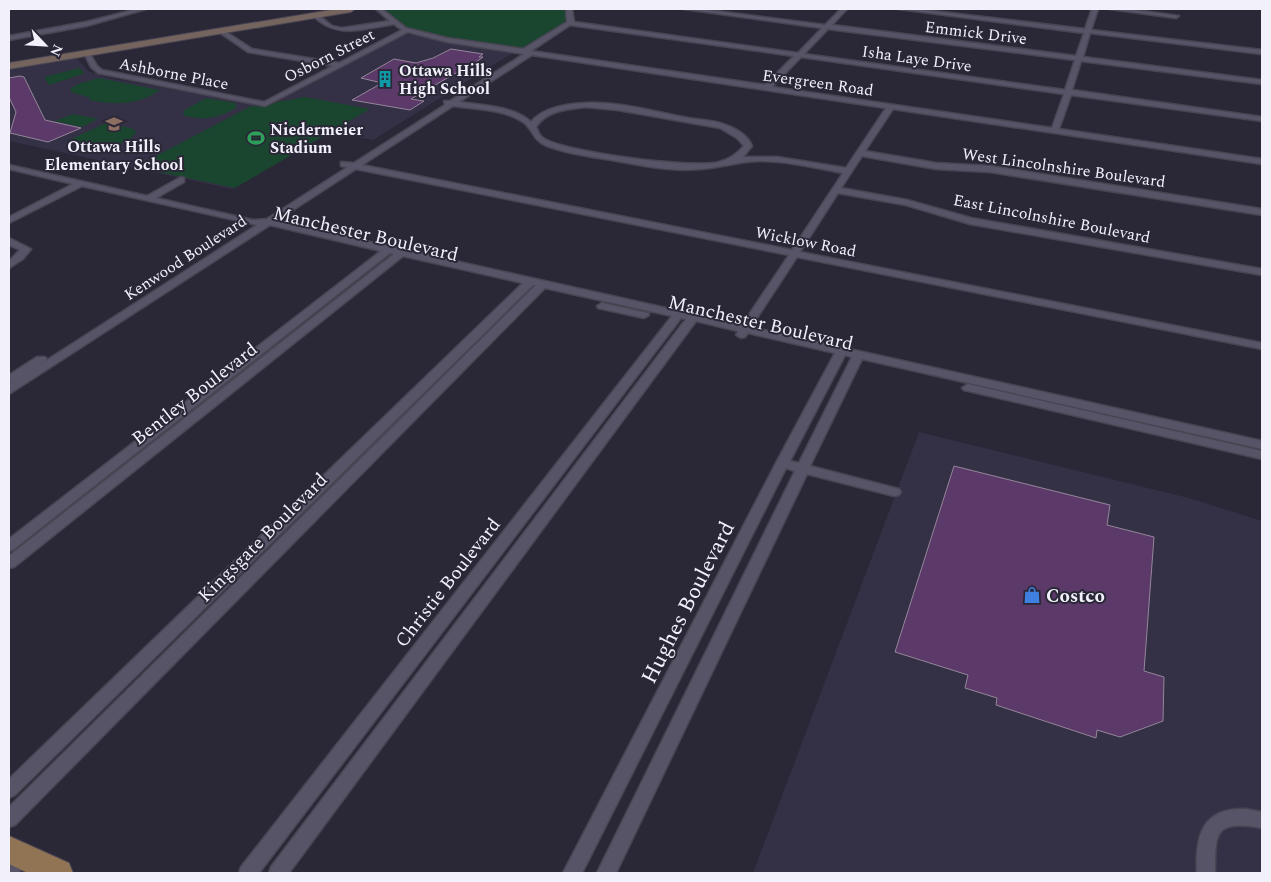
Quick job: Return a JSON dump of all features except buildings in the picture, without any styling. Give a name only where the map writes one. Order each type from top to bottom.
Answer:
[{"type":"main road","points":[[13,858],[58,873]]},
{"type":"street","points":[[9,38],[86,24],[141,9]]},
{"type":"street","points":[[9,66],[351,9]]},
{"type":"street","name":"Evergreen Road","points":[[379,9],[406,31],[433,38],[1262,162]]},
{"type":"street","points":[[569,9],[571,20],[569,23]]},
{"type":"street","name":"Emmick Drive","points":[[687,9],[1262,82]]},
{"type":"street","points":[[767,88],[844,9]]},
{"type":"street","points":[[902,9],[1262,52]]},
{"type":"street","points":[[1055,131],[1095,9]]},
{"type":"street","points":[[1113,9],[1176,16]]},
{"type":"street","points":[[315,15],[330,27],[338,29],[354,29],[393,22]]},
{"type":"street","name":"Kenwood Boulevard","points":[[9,390],[349,165],[569,23]]},
{"type":"street","name":"Isha Laye Drive","points":[[569,23],[1262,119]]},
{"type":"street","points":[[221,31],[250,51],[339,65]]},
{"type":"street","name":"Osborn Street","points":[[265,104],[406,31]]},
{"type":"street","name":"Ashborne Place","points":[[86,53],[94,67],[100,72],[265,104]]},
{"type":"street","points":[[447,103],[504,112],[528,113],[586,105],[706,122],[732,130],[746,141],[745,149],[734,160]]},
{"type":"street","points":[[742,333],[891,106]]},
{"type":"street","points":[[532,127],[539,118],[553,111]]},
{"type":"street","points":[[504,112],[524,118],[538,138],[549,144],[677,168],[709,166],[734,160],[763,158],[848,172]]},
{"type":"street","points":[[745,149],[784,160]]},
{"type":"street","name":"West Lincolnshire Boulevard","points":[[860,153],[936,166],[990,169],[1262,212]]},
{"type":"street","name":"Kenwood Boulevard","points":[[9,380],[259,224],[349,165]]},
{"type":"street","name":"Wicklow Road","points":[[349,165],[1262,346]]},
{"type":"street","name":"Manchester Boulevard","points":[[9,168],[840,355],[1262,455]]},
{"type":"street","points":[[148,199],[181,180]]},
{"type":"street","points":[[9,220],[80,184]]},
{"type":"street","name":"East Lincolnshire Boulevard","points":[[836,190],[908,203],[970,221],[1262,272]]},
{"type":"street","points":[[9,241],[26,249],[20,257],[9,265]]},
{"type":"street","name":"Bentley Boulevard","points":[[9,546],[392,254]]},
{"type":"street","name":"Bentley Boulevard","points":[[9,563],[392,254]]},
{"type":"street","name":"Kingsgate Boulevard","points":[[9,790],[533,286]]},
{"type":"street","name":"Kingsgate Boulevard","points":[[9,819],[533,286]]},
{"type":"street","name":"Christie Boulevard","points":[[248,873],[683,320]]},
{"type":"street","name":"Christie Boulevard","points":[[278,873],[683,320]]},
{"type":"street","name":"Hughes Boulevard","points":[[572,873],[782,463],[840,355]]},
{"type":"street","points":[[606,873],[856,359]]},
{"type":"street","name":"Manchester Boulevard","points":[[856,359],[1262,445]]},
{"type":"street","points":[[782,463],[894,492]]},
{"type":"street","points":[[1206,873],[1207,838],[1221,820],[1233,816],[1247,816],[1262,820]]},
{"type":"shaded area","points":[[407,34],[514,52],[373,140],[330,132],[232,189],[9,141],[9,69],[77,58],[88,71],[108,78],[262,105]]},
{"type":"shaded area","points":[[919,432],[1189,498],[1262,521],[1262,873],[753,873]]},
{"type":"green space","points":[[385,9],[564,9],[567,15],[564,23],[522,50],[420,33],[407,28]]},
{"type":"green space","points":[[79,68],[84,72],[83,74],[49,85],[44,77]]},
{"type":"green space","points":[[99,78],[160,90],[143,99],[125,103],[88,100],[91,98],[71,92],[71,88],[81,83]]},
{"type":"green space","name":"Niedermeier Stadium","points":[[305,97],[370,109],[235,188],[135,167],[251,106],[265,107],[277,102]]},
{"type":"green space","points":[[206,98],[236,103],[236,108],[211,118],[184,116],[183,111]]},
{"type":"green space","points":[[73,114],[98,119],[82,127],[55,121]]},
{"type":"green space","points":[[106,123],[131,128],[137,132],[130,139],[104,151],[67,143],[67,141]]},
{"type":"place","name":"Ottawa Hills High School","points":[[385,79]]},
{"type":"place","name":"Ottawa Hills Elementary School","points":[[114,124]]},
{"type":"place","name":"Niedermeier Stadium","points":[[256,138]]},
{"type":"place","name":"Costco","points":[[1032,595]]}]
